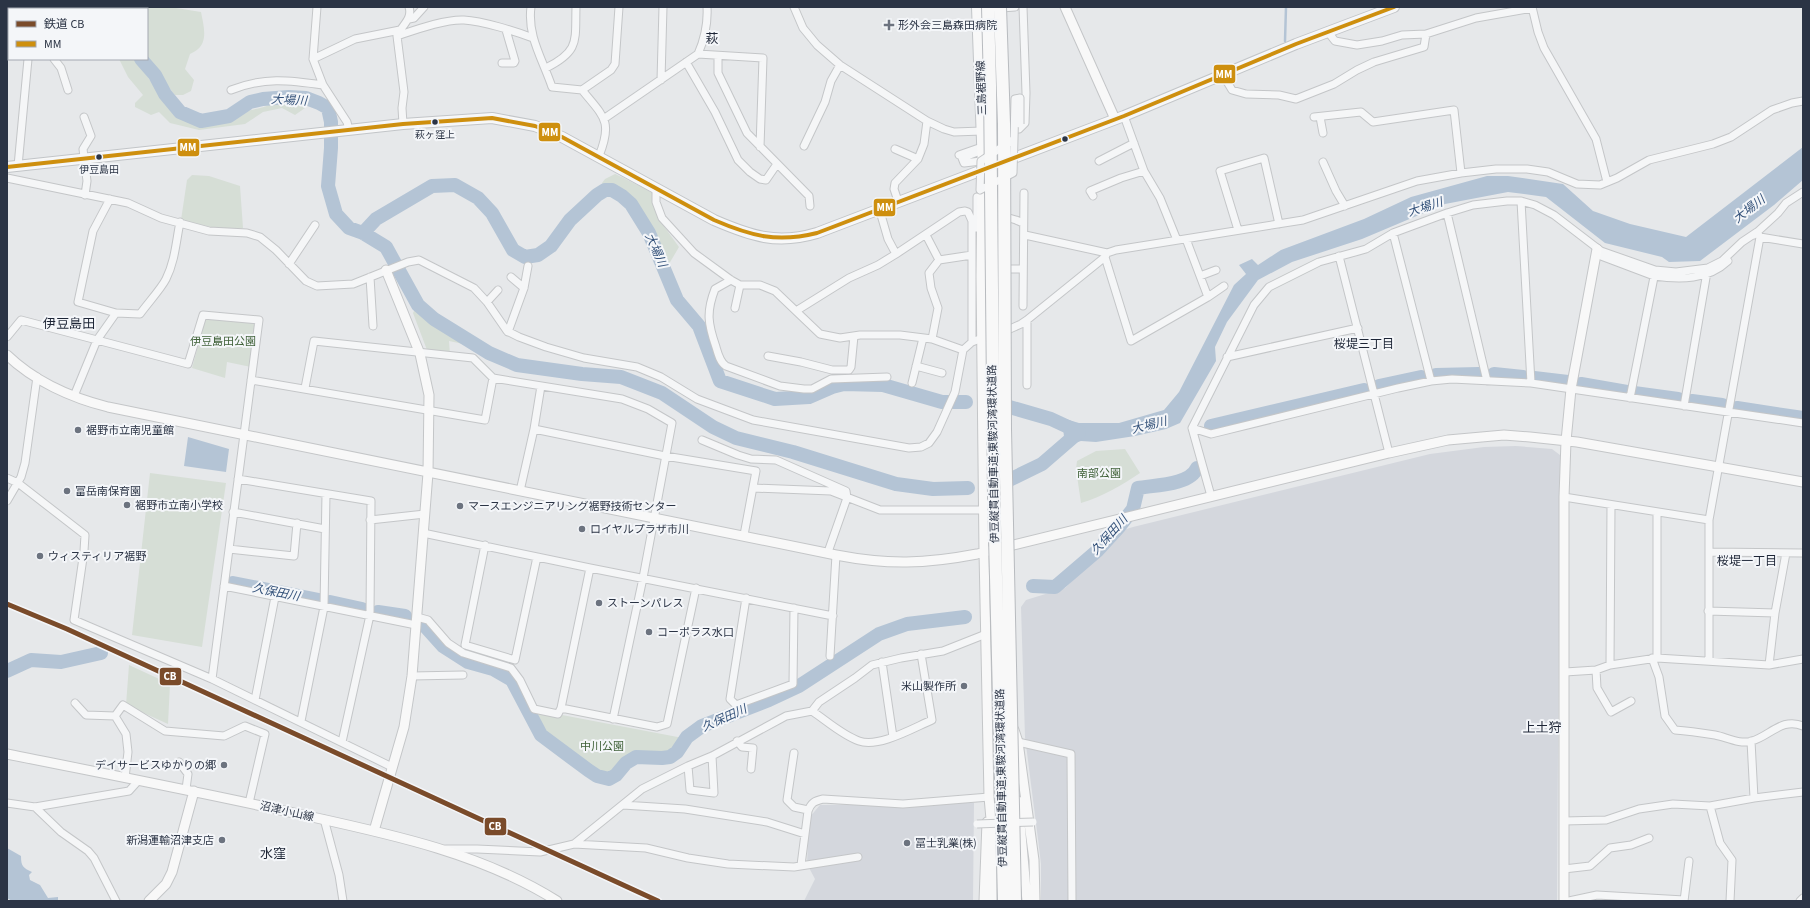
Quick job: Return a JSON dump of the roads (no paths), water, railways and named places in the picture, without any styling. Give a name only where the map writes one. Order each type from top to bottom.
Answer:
[{"type":"highway","name":"伊豆縦貫自動車道;東駿河湾環状道路","points":[[988,7],[994,496],[1004,901]]},
{"type":"highway","name":"伊豆縦貫自動車道;東駿河湾環状道路","points":[[1001,7],[1004,124],[1006,437],[1015,901]]},
{"type":"main road","name":"三島裾野線","points":[[977,7],[982,165]]},
{"type":"main road","name":"三島裾野線","points":[[1001,7],[1001,163]]},
{"type":"main road","points":[[7,167],[403,124],[477,118],[508,120],[545,130],[599,156],[714,220],[750,235],[763,238],[792,239],[804,237],[898,201],[982,165],[1001,163],[1119,118],[1328,32],[1394,7]]},
{"type":"street","points":[[317,7],[313,59],[323,85],[346,122],[348,130]]},
{"type":"street","points":[[409,20],[410,7]]},
{"type":"street","points":[[403,124],[402,108],[404,92],[399,33],[409,20],[414,18],[424,7]]},
{"type":"street","points":[[531,7],[529,23],[533,38],[546,68],[552,87],[582,90],[610,70],[615,64],[619,7]]},
{"type":"street","points":[[546,68],[567,55],[574,45],[576,7]]},
{"type":"street","points":[[661,80],[663,7]]},
{"type":"street","points":[[605,118],[698,54],[704,42],[708,21],[707,7]]},
{"type":"street","points":[[794,7],[803,28],[817,45],[840,65],[927,121],[944,129],[954,132],[982,131]]},
{"type":"street","points":[[1001,7],[1015,7]]},
{"type":"street","points":[[1001,130],[1019,129],[1025,123],[1026,93],[1022,7]]},
{"type":"street","points":[[1064,7],[1119,118],[1134,144],[1144,171],[1160,198],[1177,240]]},
{"type":"street","points":[[1328,32],[1335,41],[1357,45],[1382,41],[1402,35],[1426,34],[1476,18],[1532,7],[1538,32],[1544,48],[1596,138],[1607,182]]},
{"type":"street","points":[[313,59],[355,39],[399,33],[425,26],[462,20],[533,38]]},
{"type":"street","points":[[502,63],[514,63],[515,61],[506,30]]},
{"type":"street","points":[[1223,75],[1232,90],[1246,94],[1279,95],[1296,99],[1334,84],[1374,62],[1424,47],[1426,34]]},
{"type":"street","points":[[698,54],[763,58],[760,147]]},
{"type":"street","points":[[718,56],[718,73],[747,132],[809,196],[810,206]]},
{"type":"street","points":[[18,166],[28,60]]},
{"type":"street","points":[[55,60],[61,68],[68,90]]},
{"type":"street","points":[[686,62],[715,112],[738,160],[750,172],[763,180],[766,180],[777,164]]},
{"type":"street","points":[[804,146],[825,102],[831,81],[840,65]]},
{"type":"street","points":[[230,90],[258,81],[288,80],[323,85]]},
{"type":"street","points":[[582,90],[605,118],[607,130],[606,138],[599,156]]},
{"type":"street","points":[[980,190],[1013,173],[1015,99],[1020,98],[1020,124]]},
{"type":"street","points":[[7,178],[128,203],[161,218],[209,231],[247,233],[260,237],[306,281],[317,286],[353,284],[408,262],[419,260],[474,288],[487,302],[508,332],[546,347],[571,354],[637,367],[660,377],[697,399],[753,420],[910,448],[921,447],[929,443],[945,414],[955,392],[963,350],[972,342],[1021,324],[1106,255],[1116,250],[1303,220],[1417,181],[1461,173],[1496,169],[1527,169],[1548,172],[1577,184],[1600,185],[1617,178],[1649,160],[1713,144],[1731,137],[1772,110],[1803,101]]},
{"type":"street","points":[[1323,133],[1317,117],[1361,112],[1373,122],[1454,110],[1461,173]]},
{"type":"street","points":[[84,117],[91,136],[83,149],[87,181],[85,195]]},
{"type":"street","points":[[898,201],[894,189],[895,183],[918,159],[924,144],[927,121]]},
{"type":"street","points":[[959,155],[979,148],[980,151],[962,158],[964,163],[982,165],[1014,139]]},
{"type":"street","points":[[1099,161],[1134,144]]},
{"type":"street","points":[[895,149],[918,159]]},
{"type":"street","points":[[1238,230],[1220,171],[1264,158],[1279,224]]},
{"type":"street","points":[[1323,162],[1336,191],[1345,206]]},
{"type":"street","points":[[1001,163],[1000,269],[1002,332],[1000,389],[1006,677],[1008,713],[1021,828],[1027,901]]},
{"type":"street","points":[[977,197],[977,228],[980,228],[980,190],[982,165]]},
{"type":"street","points":[[982,165],[984,552],[989,796],[992,830],[992,901]]},
{"type":"street","points":[[1093,196],[1090,191],[1121,178],[1144,171]]},
{"type":"street","points":[[656,188],[656,202],[662,218],[694,253],[740,285],[767,287],[774,291],[820,334],[840,338],[854,336],[900,335],[932,339],[963,350]]},
{"type":"street","points":[[1211,496],[1192,428],[1254,305],[1269,287],[1319,262],[1366,249],[1393,233],[1446,213],[1485,203],[1521,201],[1535,205],[1554,215],[1599,253],[1629,262],[1655,273],[1707,272],[1722,261],[1742,242],[1759,235],[1786,204],[1803,192]]},
{"type":"street","points":[[1023,306],[1025,235],[1024,193]]},
{"type":"street","points":[[110,199],[93,231],[78,302],[116,313],[140,314],[166,280],[177,249],[177,237],[180,222]]},
{"type":"street","points":[[1521,201],[1531,383]]},
{"type":"street","points":[[879,208],[888,239],[896,254]]},
{"type":"street","points":[[796,311],[849,278],[896,254],[959,212],[965,211],[968,212],[972,221],[972,342]]},
{"type":"street","points":[[1446,213],[1487,381]]},
{"type":"street","points":[[1000,216],[1024,223]]},
{"type":"street","points":[[289,264],[315,225]]},
{"type":"street","points":[[1393,233],[1431,382]]},
{"type":"street","points":[[926,235],[939,260]]},
{"type":"street","points":[[1025,235],[1106,255]]},
{"type":"street","points":[[1759,235],[1803,244]]},
{"type":"street","points":[[1708,661],[1710,552],[1709,520],[1759,235]]},
{"type":"street","points":[[1186,239],[1208,297]]},
{"type":"street","points":[[1564,901],[1564,497],[1566,441],[1572,389],[1599,253]]},
{"type":"street","points":[[932,339],[938,308],[931,288],[929,273],[939,260],[972,255]]},
{"type":"street","points":[[1106,255],[1131,341],[1208,297],[1224,286]]},
{"type":"street","points":[[1339,256],[1389,453]]},
{"type":"street","points":[[508,332],[524,288],[528,266]]},
{"type":"street","points":[[1000,269],[1023,269]]},
{"type":"street","points":[[374,831],[404,727],[412,676],[428,473],[429,395],[420,354],[386,270]]},
{"type":"street","points":[[1200,276],[1216,270]]},
{"type":"street","points":[[1684,406],[1707,272]]},
{"type":"street","points":[[1630,398],[1655,273]]},
{"type":"street","points":[[370,277],[373,326]]},
{"type":"street","points":[[511,277],[524,288]]},
{"type":"street","points":[[731,280],[715,289],[709,314],[709,326],[717,352],[722,363],[726,366],[780,386],[804,389],[812,389],[831,379],[887,377]]},
{"type":"street","points":[[735,308],[740,285]]},
{"type":"street","points":[[487,302],[498,290]]},
{"type":"street","points":[[971,301],[982,301]]},
{"type":"street","points":[[74,396],[98,340],[116,313]]},
{"type":"street","points":[[7,337],[21,320],[188,364],[203,315],[259,320],[212,679]]},
{"type":"street","points":[[1027,320],[1027,385]]},
{"type":"street","points":[[1227,357],[1358,328]]},
{"type":"street","points":[[768,356],[832,370],[849,370],[851,367],[854,336]]},
{"type":"street","points":[[912,383],[923,338]]},
{"type":"street","points":[[305,388],[314,341],[420,354],[473,358],[493,378],[622,399],[648,409],[672,423],[643,578],[613,719]]},
{"type":"street","points":[[7,354],[16,363],[37,377],[74,396],[108,407],[520,492],[744,535],[865,561],[894,563],[948,560],[1389,453],[1469,437],[1504,435],[1566,441],[1803,482]]},
{"type":"street","points":[[916,366],[942,372]]},
{"type":"street","points":[[7,501],[21,478],[25,463],[37,377]]},
{"type":"street","points":[[251,380],[305,388],[485,420],[493,378]]},
{"type":"street","points":[[1192,428],[1211,434],[1375,394],[1431,382],[1452,380],[1531,383],[1803,423]]},
{"type":"street","points":[[520,492],[534,429],[541,386]]},
{"type":"street","points":[[534,429],[665,456],[756,471],[744,535]]},
{"type":"street","points":[[702,440],[738,456],[751,459],[776,460],[846,491],[847,498],[832,554],[833,616],[830,656]]},
{"type":"street","points":[[7,478],[18,483],[85,535],[74,620],[212,679],[392,767]]},
{"type":"street","points":[[238,479],[371,501],[370,615],[342,742]]},
{"type":"street","points":[[754,488],[831,491],[880,510],[984,510]]},
{"type":"street","points":[[301,722],[324,607],[326,494]]},
{"type":"street","points":[[1564,497],[1657,513],[1709,520]]},
{"type":"street","points":[[1610,665],[1611,505]]},
{"type":"street","points":[[234,512],[325,529]]},
{"type":"street","points":[[1657,513],[1654,658],[1659,677],[1665,716],[1675,730],[1716,736],[1736,741],[1751,741],[1780,725],[1790,723],[1803,726]]},
{"type":"street","points":[[370,520],[425,514]]},
{"type":"street","points":[[229,549],[294,556],[297,523]]},
{"type":"street","points":[[423,533],[833,616]]},
{"type":"street","points":[[464,649],[484,545]]},
{"type":"street","points":[[1710,552],[1803,553]]},
{"type":"street","points":[[1769,665],[1774,613],[1786,553]]},
{"type":"street","points":[[464,649],[515,660],[537,557]]},
{"type":"street","points":[[224,586],[370,615],[416,621],[428,620],[448,644],[511,668],[520,680],[534,709],[558,714],[561,708],[590,568]]},
{"type":"street","points":[[561,708],[657,727],[667,724],[696,588]]},
{"type":"street","points":[[255,700],[275,596]]},
{"type":"street","points":[[746,598],[730,699],[736,705],[793,684],[794,608]]},
{"type":"street","points":[[1708,611],[1774,613]]},
{"type":"street","points":[[574,844],[642,789],[712,756],[737,741],[786,716],[812,711],[819,702],[872,665],[921,654],[943,651],[986,634]]},
{"type":"street","points":[[812,711],[845,734],[860,742],[872,743],[893,737],[932,720],[921,654]]},
{"type":"street","points":[[1565,672],[1596,670],[1610,665],[1654,658],[1769,665],[1803,659]]},
{"type":"street","points":[[882,662],[893,737]]},
{"type":"street","points":[[1596,670],[1597,688],[1611,712],[1631,701]]},
{"type":"street","points":[[412,676],[463,675]]},
{"type":"street","points":[[75,703],[86,715],[115,716]]},
{"type":"street","points":[[115,716],[123,705],[164,731],[224,736],[244,726],[265,734],[249,803]]},
{"type":"street","points":[[1008,713],[1018,742],[1034,860],[1035,901]]},
{"type":"street","points":[[115,716],[126,734],[128,752],[125,778]]},
{"type":"street","points":[[737,741],[742,747],[753,748],[751,769]]},
{"type":"street","points":[[1751,741],[1754,798]]},
{"type":"street","points":[[1018,742],[1071,754],[1072,901]]},
{"type":"street","points":[[794,753],[787,800],[794,807],[808,810]]},
{"type":"street","name":"沼津小山線","points":[[7,754],[138,781],[190,790],[374,831],[440,850],[499,870],[557,901]]},
{"type":"street","points":[[688,766],[690,790],[714,793],[712,756]]},
{"type":"street","points":[[149,901],[166,884],[172,872],[190,790],[188,774],[179,762]]},
{"type":"street","points":[[7,802],[35,807],[129,791],[138,781]]},
{"type":"street","points":[[1564,821],[1606,820],[1639,809],[1673,804],[1710,806],[1754,798],[1803,792]]},
{"type":"street","points":[[801,865],[808,810],[810,804],[815,800],[823,799],[903,804],[989,796]]},
{"type":"street","points":[[984,901],[984,853],[989,796]]},
{"type":"street","points":[[623,805],[685,809],[715,813],[767,822],[804,834]]},
{"type":"street","points":[[1710,806],[1720,844],[1732,860],[1730,901]]},
{"type":"street","points":[[35,807],[61,832],[88,851],[94,858],[116,901]]},
{"type":"street","points":[[324,819],[341,882],[343,901]]},
{"type":"street","points":[[977,824],[1033,822]]},
{"type":"street","points":[[1564,869],[1590,866],[1610,848],[1631,846],[1649,838]]},
{"type":"street","points":[[440,850],[477,849],[540,852],[574,844],[646,848],[688,858],[728,864],[794,867],[858,857]]},
{"type":"street","points":[[1569,901],[1597,895],[1684,900],[1689,861]]},
{"type":"street","points":[[1800,901],[1803,898]]},
{"type":"water","points":[[1803,147],[1803,180],[1774,205],[1700,261],[1669,262],[1662,257],[1605,243],[1546,197],[1508,192],[1445,204],[1362,239],[1292,262],[1258,280],[1227,322],[1215,347],[1216,361],[1180,423],[1166,429],[1135,436],[1096,442],[1081,441],[1065,446],[1062,418],[1079,423],[1119,423],[1164,410],[1179,392],[1234,285],[1246,274],[1239,265],[1252,259],[1258,265],[1281,250],[1364,219],[1411,197],[1487,176],[1508,176],[1563,184],[1593,211],[1630,224],[1686,237]]},
{"type":"water","points":[[188,437],[229,449],[226,472],[184,466]]},
{"type":"water","points":[[7,848],[21,856],[23,866],[32,872],[29,875],[30,880],[40,885],[48,898],[58,897],[58,901],[12,901],[7,898]]},
{"type":"waterway","points":[[1285,41],[1286,7]]},
{"type":"waterway","name":"大場川","points":[[142,60],[155,75],[165,94],[180,112],[201,121],[229,116],[250,102],[263,99],[289,97],[306,98],[328,108],[331,122],[331,148],[328,186],[336,214],[349,228],[363,233],[386,247],[418,305],[434,319],[489,353],[517,365],[582,374],[621,377],[662,393],[713,427],[736,438],[793,452],[896,484],[933,489],[968,488]]},
{"type":"waterway","name":"大場川","points":[[363,233],[376,219],[432,186],[455,185],[478,198],[492,213],[513,250],[525,257],[538,255],[551,246],[570,220],[597,195],[605,190],[612,190],[631,204],[649,233],[677,300],[699,326],[720,381],[775,399],[809,397],[832,387],[844,384],[883,385],[942,402],[966,402]]},
{"type":"waterway","name":"久保田川","points":[[1436,375],[1479,374]]},
{"type":"waterway","name":"久保田川","points":[[1494,374],[1523,377]]},
{"type":"waterway","name":"久保田川","points":[[1379,386],[1421,377]]},
{"type":"waterway","name":"久保田川","points":[[1534,378],[1568,382]]},
{"type":"waterway","name":"久保田川","points":[[1581,384],[1627,392]]},
{"type":"waterway","name":"久保田川","points":[[1211,426],[1364,390]]},
{"type":"waterway","name":"久保田川","points":[[1634,393],[1678,399]]},
{"type":"waterway","name":"久保田川","points":[[1692,401],[1722,405]]},
{"type":"waterway","name":"大場川","points":[[1006,406],[1051,419],[1079,432]]},
{"type":"waterway","name":"久保田川","points":[[1737,408],[1803,418]]},
{"type":"waterway","name":"大場川","points":[[1007,481],[1042,464],[1079,432]]},
{"type":"waterway","name":"久保田川","points":[[1033,586],[1055,587],[1097,551],[1133,509],[1138,488],[1180,481],[1193,474],[1197,468]]},
{"type":"waterway","name":"久保田川","points":[[233,583],[319,600]]},
{"type":"waterway","name":"久保田川","points":[[330,602],[362,609]]},
{"type":"waterway","name":"久保田川","points":[[378,612],[405,616]]},
{"type":"waterway","name":"久保田川","points":[[425,626],[443,646],[468,662],[493,669],[512,680],[541,735],[597,776],[609,779],[616,775],[626,763],[636,757],[670,757],[677,752],[687,737],[702,726],[769,700],[799,686],[879,634],[907,624],[965,617]]},
{"type":"waterway","name":"久保田川","points":[[7,671],[31,660],[61,662],[101,653]]},
{"type":"rail line","name":"CB","points":[[7,604],[67,629],[658,901]]},
{"type":"place","name":"形外会三島森田病院","points":[[889,25]]},
{"type":"place","name":"萩ヶ窪上","points":[[435,122]]},
{"type":"place","name":"伊豆島田","points":[[99,157]]},
{"type":"place","name":"裾野市立南児童館","points":[[78,430]]},
{"type":"place","name":"富岳南保育園","points":[[67,491]]},
{"type":"place","name":"裾野市立南小学校","points":[[127,505]]},
{"type":"place","name":"マースエンジニアリング裾野技術センター","points":[[460,506]]},
{"type":"place","name":"ロイヤルプラザ市川","points":[[582,529]]},
{"type":"place","name":"ウィスティリア裾野","points":[[40,556]]},
{"type":"place","name":"ストーンパレス","points":[[599,603]]},
{"type":"place","name":"コーポラス水口","points":[[649,632]]},
{"type":"place","name":"米山製作所","points":[[964,686]]},
{"type":"place","name":"デイサービスゆかりの郷","points":[[224,765]]},
{"type":"place","name":"新潟運輸沼津支店","points":[[222,840]]},
{"type":"place","name":"冨士乳業(株)","points":[[907,843]]},
{"type":"district","name":"萩","points":[[712,38]]},
{"type":"district","name":"伊豆島田","points":[[69,323]]},
{"type":"district","name":"桜堤三丁目","points":[[1364,344]]},
{"type":"district","name":"桜堤一丁目","points":[[1747,561]]},
{"type":"district","name":"上土狩","points":[[1542,727]]},
{"type":"district","name":"水窪","points":[[273,853]]},
{"type":"park label","name":"伊豆島田公園","points":[[223,341]]},
{"type":"park label","name":"南部公園","points":[[1099,473]]},
{"type":"park label","name":"中川公園","points":[[602,746]]}]
